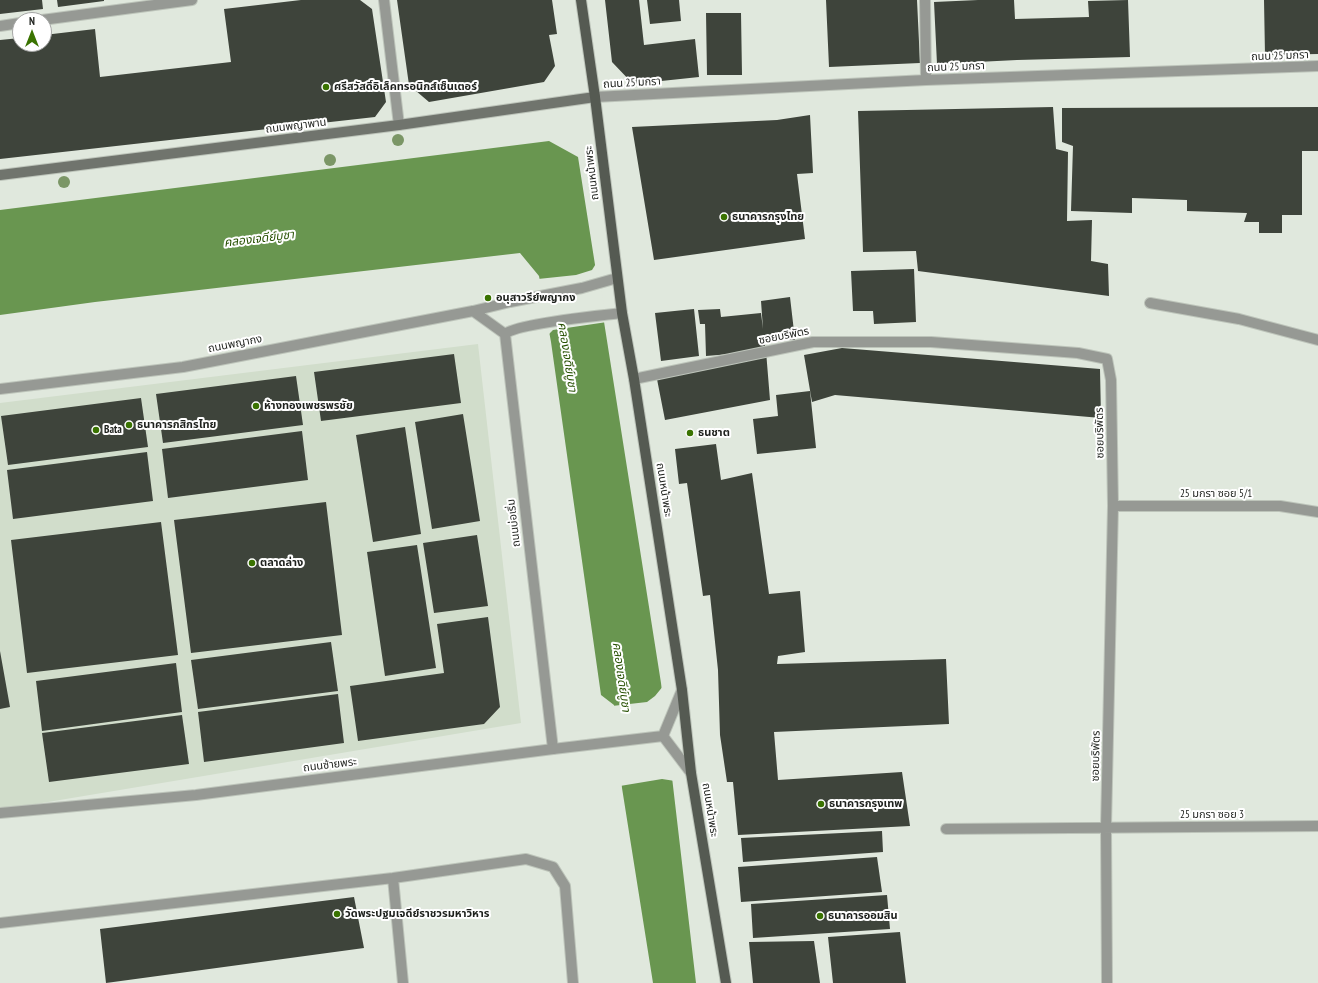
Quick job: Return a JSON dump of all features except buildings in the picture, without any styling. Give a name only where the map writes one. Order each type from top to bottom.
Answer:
[{"type":"main road","name":"ถนนหน้าพระ","points":[[581,0],[595,97],[622,313],[634,379],[682,690],[691,773],[726,983]]},
{"type":"main road","name":"ถนนพญาพาน","points":[[0,175],[399,125],[595,97]]},
{"type":"street","points":[[52,19],[192,0]]},
{"type":"street","points":[[384,0],[399,125]]},
{"type":"street","points":[[925,0],[926,80]]},
{"type":"street","points":[[0,26],[12,24]]},
{"type":"street","name":"ถนน 25 มกรา","points":[[595,97],[926,80],[1318,66]]},
{"type":"street","name":"ถนนพญากง","points":[[0,389],[183,366],[473,311],[582,288],[617,278]]},
{"type":"street","points":[[1150,303],[1239,319],[1318,340]]},
{"type":"street","points":[[473,311],[505,334],[508,331],[530,326],[622,313]]},
{"type":"street","name":"ถนนบ่อเริ่ม","points":[[505,334],[553,748]]},
{"type":"street","name":"ซอยบริพัตร","points":[[634,379],[813,342],[931,342],[1078,353],[1107,359],[1111,380],[1113,506],[1106,827],[1107,983]]},
{"type":"street","name":"25 มกรา ซอย 5/1","points":[[1113,506],[1280,506],[1318,512]]},
{"type":"street","points":[[682,690],[663,736],[691,773]]},
{"type":"street","name":"ถนนซ้ายพระ","points":[[0,813],[196,795],[553,748],[663,736]]},
{"type":"street","name":"25 มกรา ซอย 3","points":[[946,829],[1318,826]]},
{"type":"street","points":[[0,923],[393,878],[526,859],[553,866],[565,886],[574,983]]},
{"type":"street","points":[[393,878],[404,983]]},
{"type":"shaded area","name":"ตลาดล่าง","points":[[478,344],[521,723],[0,810],[0,403]]},
{"type":"water","name":"คลองเจดีย์บูชา","points":[[549,141],[578,157],[661,683],[696,983],[653,983],[622,788],[614,705],[601,695],[551,342],[539,276],[520,253],[95,302],[0,315],[0,210]]},
{"type":"pier","points":[[597,262],[607,322],[553,330],[547,336],[538,279],[576,275],[592,270]]},
{"type":"pier","points":[[664,685],[675,781],[662,779],[620,786],[612,706],[647,702],[655,696]]},
{"type":"place","name":"ศรีสวัสดิ์อิเล็คทรอนิกส์เซ็นเตอร์","points":[[326,87]]},
{"type":"place","name":"ธนาคารกรุงไทย","points":[[724,217]]},
{"type":"place","name":"อนุสาวรีย์พญากง","points":[[488,298]]},
{"type":"place","name":"ห้างทองเพชรพรชัย","points":[[256,406]]},
{"type":"place","name":"ธนาคารกสิกรไทย","points":[[129,425]]},
{"type":"place","name":"Bata","points":[[96,430]]},
{"type":"place","name":"ธนชาต","points":[[690,433]]},
{"type":"place","name":"ตลาดล่าง","points":[[252,563]]},
{"type":"place","name":"ธนาคารกรุงเทพ","points":[[821,804]]},
{"type":"place","name":"วัดพระปฐมเจดีย์ราชวรมหาวิหาร","points":[[337,914]]},
{"type":"place","name":"ธนาคารออมสิน","points":[[820,916]]}]
